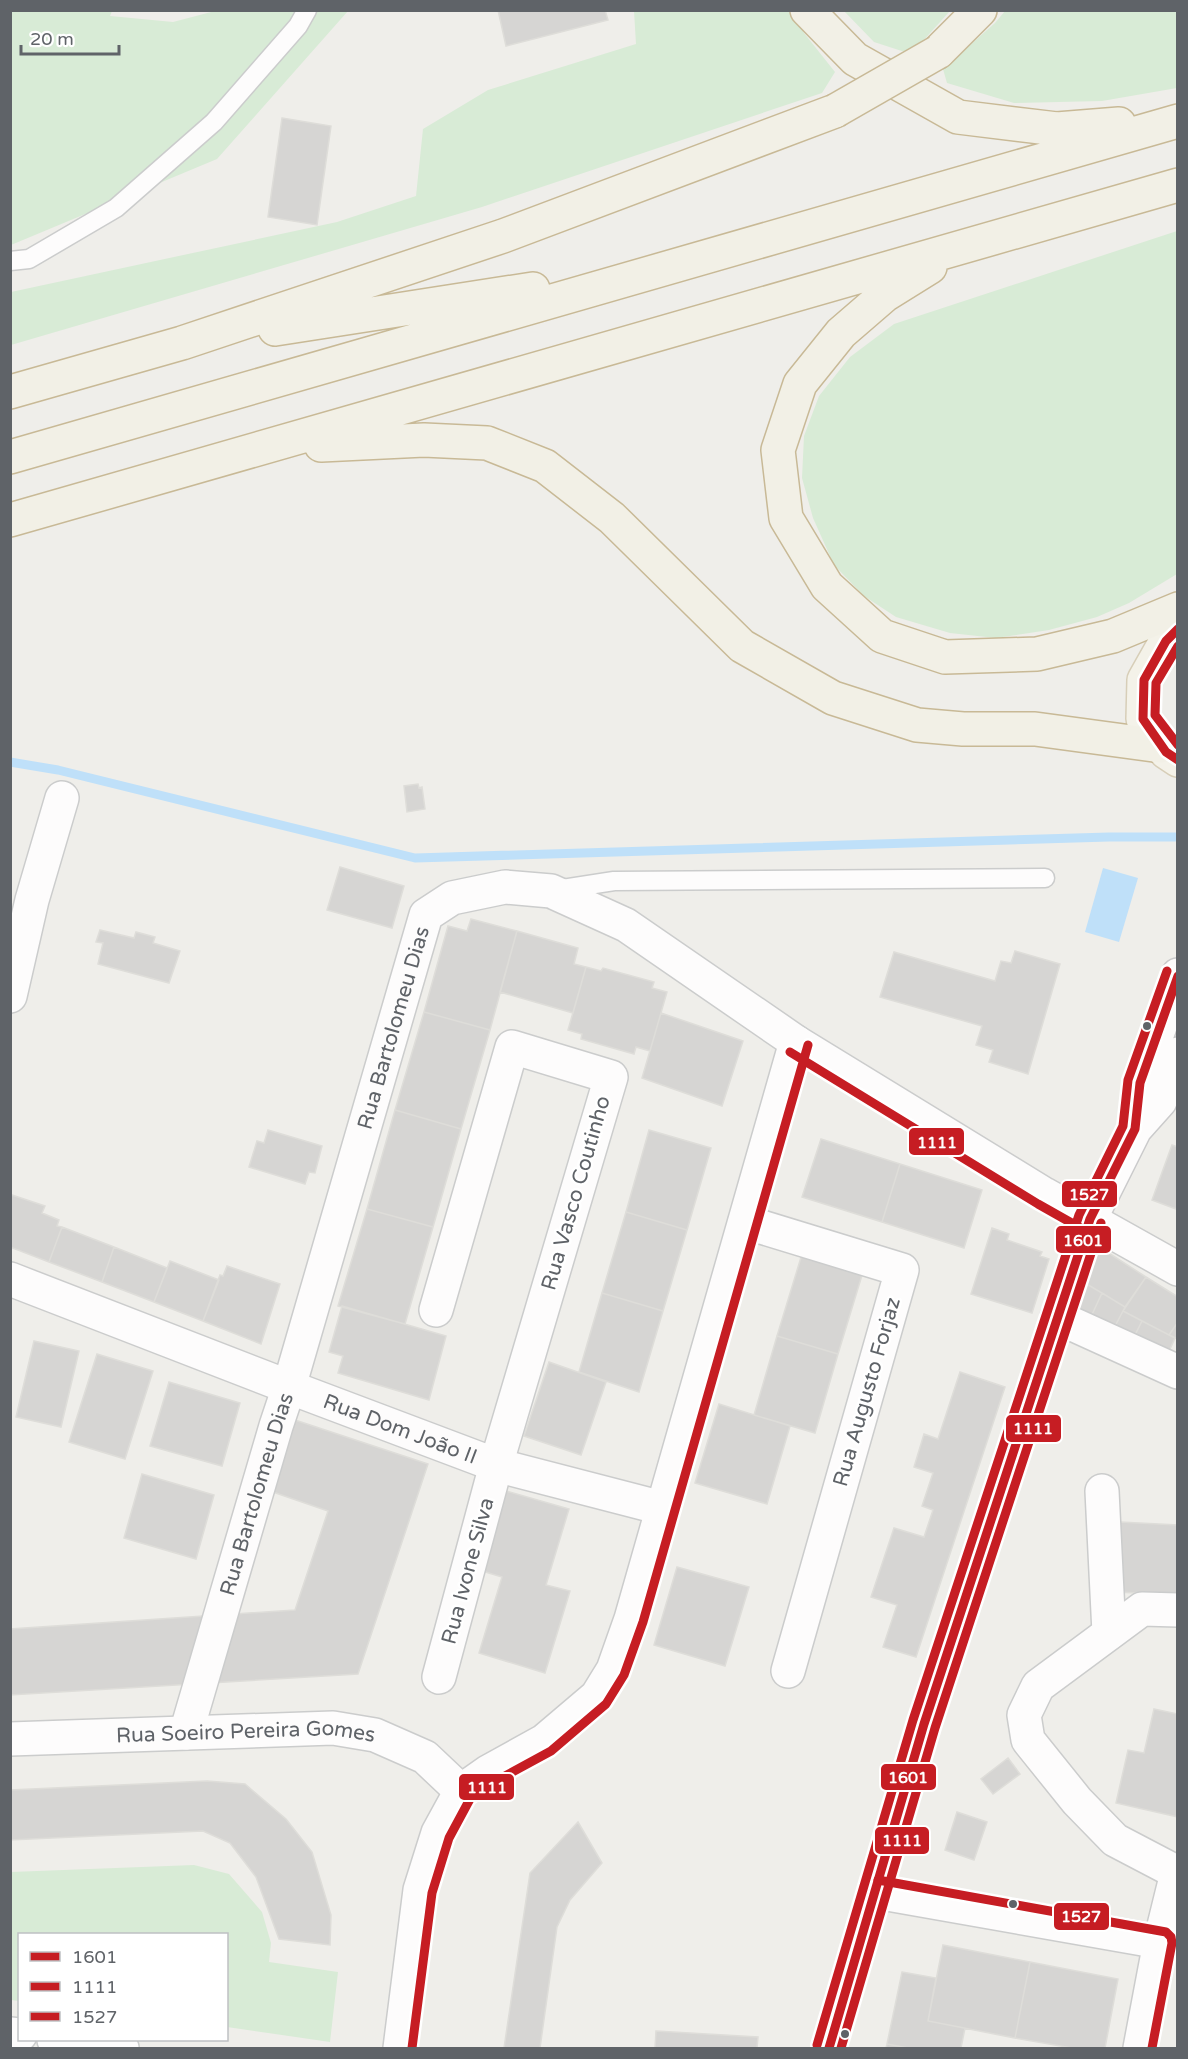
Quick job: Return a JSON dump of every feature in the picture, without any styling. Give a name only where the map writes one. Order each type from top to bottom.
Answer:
[{"type":"highway","points":[[807,10],[855,59],[958,117],[1057,129],[1178,121]]},
{"type":"highway","points":[[10,392],[182,343],[503,236],[835,111],[938,52],[980,10]]},
{"type":"highway","points":[[10,457],[1178,121]]},
{"type":"highway","points":[[10,520],[1178,185]]},
{"type":"highway","points":[[961,247],[885,295],[841,333],[800,384],[778,450],[786,518],[827,586],[882,636],[945,657],[1037,654],[1113,636],[1178,609]]},
{"type":"highway","points":[[182,343],[670,267]]},
{"type":"highway","points":[[266,448],[424,440],[486,443],[545,466],[612,518],[742,646],[833,698],[917,725],[963,729],[1035,729],[1169,753]]},
{"type":"main road","points":[[1169,753],[1143,719],[1144,680],[1166,641],[1178,628]]},
{"type":"street","points":[[10,996],[21,897],[62,798]]},
{"type":"street","name":"Rua Bartolomeu Dias","points":[[186,1733],[426,915],[452,898],[506,887],[551,891],[626,926],[796,1042],[1044,1194],[1178,1269]]},
{"type":"street","points":[[1135,1129],[1140,1083],[1178,975]]},
{"type":"street","points":[[400,2049],[420,1890],[438,1833],[461,1791],[488,1772],[544,1741],[597,1696],[613,1670],[627,1629],[796,1042]]},
{"type":"street","name":"Rua Vasco Coutinho","points":[[436,1310],[512,1047],[611,1077],[496,1465]]},
{"type":"street","points":[[829,2049],[924,1724],[1090,1219],[1135,1129],[1160,1101],[1178,1054]]},
{"type":"street","name":"Rua Augusto Forjaz","points":[[745,1222],[902,1270],[788,1671]]},
{"type":"street","name":"Rua Dom João II","points":[[10,1279],[496,1465],[662,1508]]},
{"type":"street","points":[[1057,1317],[1178,1372]]},
{"type":"street","name":"Rua Ivone Silva","points":[[439,1677],[496,1465]]},
{"type":"street","points":[[1102,1491],[1109,1633]]},
{"type":"street","points":[[1140,2049],[1160,1942],[1177,1873],[1115,1840],[1077,1802],[1028,1740],[1024,1715],[1038,1686],[1142,1609],[1178,1610]]},
{"type":"street","name":"Rua Soeiro Pereira Gomes","points":[[10,1739],[333,1728],[375,1735],[425,1757],[461,1791]]},
{"type":"street","points":[[876,1892],[1160,1942]]},
{"type":"street","points":[[62,2041],[122,2049]]},
{"type":"lane","points":[[10,261],[29,259],[116,208],[214,122],[298,26],[307,10]]},
{"type":"lane","points":[[551,891],[614,881],[1046,878]]},
{"type":"green space","points":[[10,11],[112,11],[110,16],[173,22],[215,11],[348,11],[217,159],[11,245]]},
{"type":"green space","points":[[634,11],[792,11],[804,33],[835,72],[822,93],[482,207],[11,345],[11,292],[337,222],[416,196],[423,129],[488,90],[636,44]]},
{"type":"green space","points":[[844,11],[950,11],[911,54],[874,42]]},
{"type":"green space","points":[[1005,11],[1177,11],[1177,88],[1102,101],[1014,103],[947,83],[943,69],[995,23]]},
{"type":"green space","points":[[1177,231],[1177,574],[1129,603],[1097,617],[1049,630],[996,638],[950,633],[896,617],[864,596],[834,565],[813,518],[802,478],[804,436],[819,396],[850,357],[894,324]]},
{"type":"green space","points":[[194,1865],[229,1874],[262,1912],[271,1943],[269,1962],[338,1972],[330,2042],[228,2027],[228,1933],[18,1933],[18,2001],[11,2000],[11,1872]]},
{"type":"water","points":[[1103,868],[1138,878],[1119,942],[1085,932]]},
{"type":"building","points":[[498,10],[605,10],[608,20],[506,46]]},
{"type":"building","points":[[282,118],[331,126],[317,225],[268,217]]},
{"type":"building","points":[[418,784],[419,788],[422,787],[425,809],[407,812],[404,786]]},
{"type":"building","points":[[340,867],[404,886],[392,928],[327,910]]},
{"type":"building","points":[[471,919],[517,931],[490,1030],[424,1012],[448,926],[467,931]]},
{"type":"building","points":[[100,930],[134,938],[136,932],[155,937],[153,943],[180,951],[169,983],[98,964],[103,943],[96,942]]},
{"type":"building","points":[[517,931],[578,948],[574,964],[586,967],[573,1013],[500,992]]},
{"type":"building","points":[[1015,951],[1060,964],[1028,1074],[989,1062],[993,1050],[976,1045],[982,1026],[880,997],[894,952],[995,981],[1001,961],[1011,963]]},
{"type":"building","points":[[586,967],[601,971],[603,968],[654,982],[652,988],[667,992],[650,1051],[636,1047],[634,1054],[581,1039],[582,1034],[568,1030]]},
{"type":"building","points":[[424,1012],[490,1030],[461,1129],[395,1110]]},
{"type":"building","points":[[661,1013],[743,1041],[722,1106],[642,1078]]},
{"type":"building","points":[[395,1110],[461,1129],[433,1227],[367,1209]]},
{"type":"building","points":[[268,1130],[322,1146],[315,1173],[309,1172],[305,1184],[249,1167],[257,1141],[264,1143]]},
{"type":"building","points":[[649,1130],[711,1148],[687,1230],[626,1212]]},
{"type":"building","points":[[821,1139],[900,1164],[882,1222],[802,1197]]},
{"type":"building","points":[[1172,1145],[1178,1147],[1178,1204],[1176,1209],[1152,1200]]},
{"type":"building","points":[[900,1164],[982,1190],[964,1248],[882,1222]]},
{"type":"building","points":[[12,1195],[45,1206],[42,1213],[59,1220],[57,1226],[62,1227],[49,1262],[10,1247]]},
{"type":"building","points":[[367,1209],[433,1227],[405,1324],[338,1306]]},
{"type":"building","points":[[626,1212],[687,1230],[663,1311],[602,1293]]},
{"type":"building","points":[[62,1227],[114,1247],[102,1282],[49,1262]]},
{"type":"building","points":[[992,1228],[1009,1234],[1007,1240],[1042,1252],[1040,1256],[1049,1259],[1032,1313],[971,1294]]},
{"type":"building","points":[[114,1247],[167,1268],[154,1302],[102,1282]]},
{"type":"building","points":[[1104,1250],[1146,1277],[1125,1307],[1085,1283],[1097,1252]]},
{"type":"building","points":[[802,1254],[863,1272],[838,1354],[777,1336]]},
{"type":"building","points":[[170,1261],[219,1280],[203,1321],[154,1302]]},
{"type":"building","points":[[227,1266],[280,1284],[261,1344],[203,1321],[220,1275],[223,1276]]},
{"type":"building","points":[[1146,1277],[1178,1297],[1178,1322],[1169,1335],[1123,1311]]},
{"type":"building","points":[[1085,1283],[1102,1293],[1089,1321],[1072,1313]]},
{"type":"building","points":[[602,1293],[663,1311],[639,1392],[579,1372]]},
{"type":"building","points":[[1102,1293],[1125,1307],[1112,1332],[1089,1321]]},
{"type":"building","points":[[342,1306],[446,1336],[429,1400],[338,1373],[343,1356],[329,1352]]},
{"type":"building","points":[[1123,1311],[1142,1321],[1132,1341],[1112,1332]]},
{"type":"building","points":[[1142,1321],[1175,1338],[1166,1358],[1132,1341]]},
{"type":"building","points":[[1178,1322],[1178,1339],[1169,1335]]},
{"type":"building","points":[[777,1336],[838,1354],[815,1433],[754,1415]]},
{"type":"building","points":[[34,1341],[79,1351],[61,1427],[16,1417]]},
{"type":"building","points":[[97,1354],[153,1371],[125,1459],[69,1442]]},
{"type":"building","points":[[549,1362],[606,1382],[581,1455],[524,1436]]},
{"type":"building","points":[[960,1372],[1005,1387],[916,1657],[883,1647],[897,1605],[871,1597],[894,1528],[924,1537],[933,1510],[922,1506],[933,1473],[914,1467],[924,1434],[938,1439]]},
{"type":"building","points":[[169,1382],[240,1403],[222,1466],[150,1446]]},
{"type":"building","points":[[719,1404],[790,1426],[767,1504],[695,1483]]},
{"type":"building","points":[[292,1419],[428,1464],[358,1674],[10,1695],[10,1629],[295,1610],[328,1511],[267,1490]]},
{"type":"building","points":[[142,1474],[214,1495],[196,1559],[124,1538]]},
{"type":"building","points":[[506,1491],[569,1509],[546,1585],[570,1591],[545,1673],[479,1653],[502,1577],[482,1571]]},
{"type":"building","points":[[1120,1522],[1178,1525],[1178,1595],[1116,1592]]},
{"type":"building","points":[[677,1567],[749,1587],[725,1666],[654,1645]]},
{"type":"building","points":[[1154,1709],[1178,1714],[1178,1817],[1116,1803],[1128,1750],[1144,1753]]},
{"type":"building","points":[[1008,1758],[1020,1774],[993,1794],[981,1779]]},
{"type":"building","points":[[207,1781],[245,1784],[286,1819],[312,1852],[331,1915],[330,1945],[279,1939],[256,1877],[230,1843],[203,1831],[10,1840],[10,1790]]},
{"type":"building","points":[[957,1812],[987,1822],[974,1860],[945,1850]]},
{"type":"building","points":[[578,1822],[602,1863],[570,1900],[557,1927],[540,2048],[504,2048],[530,1873]]},
{"type":"building","points":[[943,1945],[1030,1962],[1015,2038],[928,2021]]},
{"type":"building","points":[[1030,1962],[1118,1979],[1105,2048],[1072,2048],[1015,2038]]},
{"type":"building","points":[[902,1972],[936,1978],[928,2021],[965,2028],[961,2048],[908,2048],[887,2044]]},
{"type":"building","points":[[656,2031],[758,2037],[757,2048],[655,2048]]},
{"type":"building","points":[[887,2044],[908,2048],[886,2048]]},
{"type":"waterway","points":[[10,762],[58,770],[415,858],[1109,837],[1175,837]]},
{"type":"transit line","name":"1601","points":[[1178,629],[1166,641],[1144,680],[1143,719],[1166,752],[1178,760]]},
{"type":"transit line","name":"1527","points":[[1178,646],[1156,683],[1155,715],[1178,745]]},
{"type":"transit line","name":"1527","points":[[817,2045],[913,1720],[1079,1215],[1123,1126],[1128,1080],[1167,971]]},
{"type":"transit line","name":"1601","points":[[829,2048],[924,1724],[1090,1219],[1135,1129],[1140,1083],[1178,976]]},
{"type":"transit line","name":"1111","points":[[412,2048],[432,1893],[449,1838],[470,1799],[494,1782],[551,1751],[606,1704],[624,1675],[643,1622],[808,1045]]},
{"type":"transit line","name":"1111","points":[[790,1052],[1084,1230]]},
{"type":"transit line","name":"1111","points":[[841,2048],[935,1728],[1101,1223]]},
{"type":"transit line","name":"1527","points":[[878,1880],[1166,1932],[1171,1937],[1172,1943],[1152,2048]]}]
